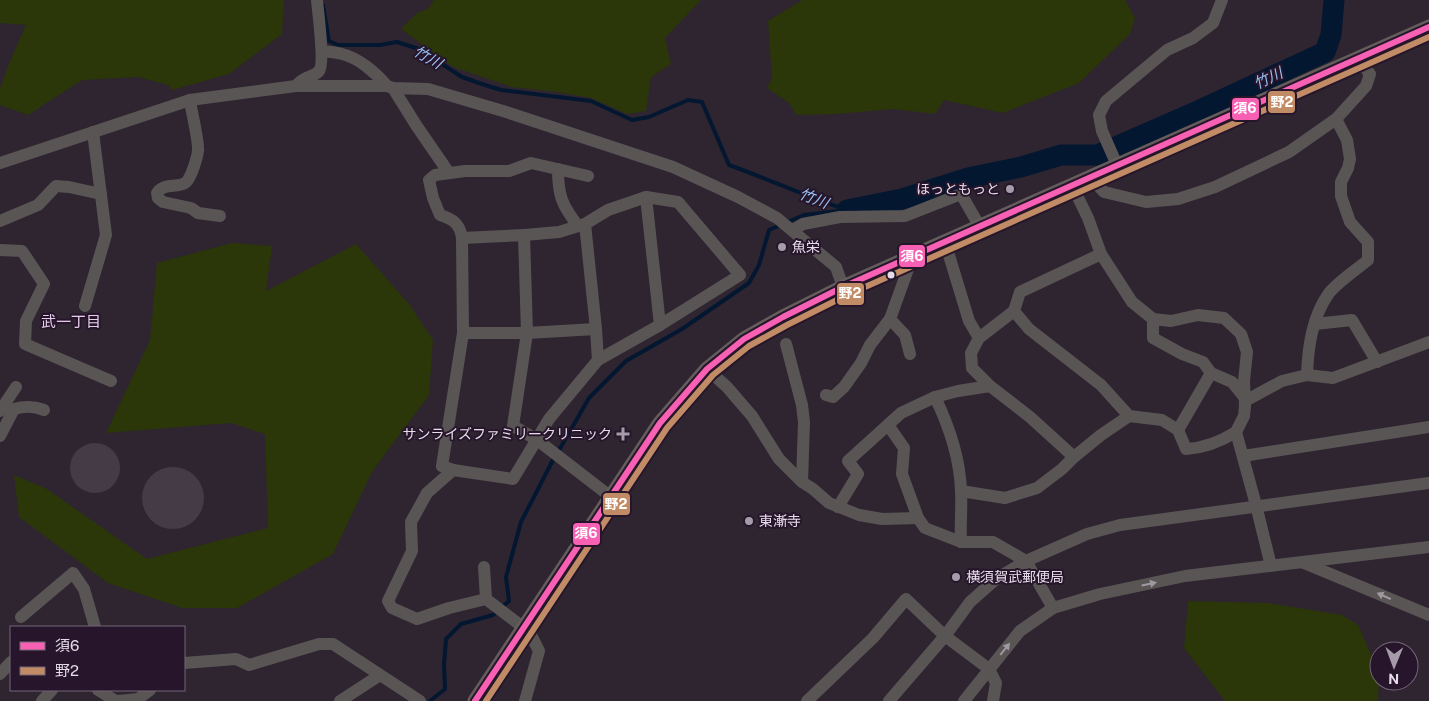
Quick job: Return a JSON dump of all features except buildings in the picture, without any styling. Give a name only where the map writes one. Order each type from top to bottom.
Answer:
[{"type":"main road","points":[[475,701],[660,423],[707,370],[744,339],[783,316],[843,287],[1429,27]]},
{"type":"street","points":[[296,86],[303,78],[318,74],[322,68],[317,0]]},
{"type":"street","points":[[1117,165],[1102,131],[1100,115],[1106,101],[1167,50],[1193,38],[1213,23],[1222,0]]},
{"type":"street","points":[[322,51],[343,54],[377,74],[390,87],[449,173]]},
{"type":"street","points":[[1090,177],[1104,192],[1146,202],[1178,199],[1215,186],[1289,152],[1336,119],[1366,86],[1370,74],[1358,59]]},
{"type":"street","points":[[0,164],[190,100],[296,86],[428,89],[503,111],[673,167],[738,197],[777,218],[793,230],[836,267],[843,287]]},
{"type":"street","points":[[190,100],[198,148],[195,164],[189,181],[184,184],[164,187],[157,193],[158,198],[163,202],[191,208],[198,213],[220,216]]},
{"type":"street","points":[[1307,375],[1308,349],[1319,309],[1330,292],[1368,260],[1368,242],[1350,222],[1341,196],[1341,182],[1350,159],[1348,140],[1336,119]]},
{"type":"street","points":[[85,306],[106,235],[93,132]]},
{"type":"street","points":[[462,238],[559,232],[581,225],[608,210],[646,197],[678,202],[740,275],[660,325],[598,360],[549,419],[513,479],[453,470],[442,466],[463,333],[462,238],[460,228],[452,218],[440,215],[433,198],[430,180],[435,175],[509,170],[531,163],[588,176]]},
{"type":"street","points":[[558,169],[560,200],[564,208],[581,225],[596,329],[598,360]]},
{"type":"street","points":[[1014,311],[1029,329],[1101,385],[1129,416],[1162,420],[1178,430],[1186,450],[1201,448],[1236,432],[1244,416],[1245,400],[1244,381],[1247,352],[1241,334],[1224,318],[1198,315],[1170,321],[1153,318],[1132,302],[1101,254],[1088,218],[1072,185]]},
{"type":"street","points":[[0,221],[38,205],[56,186],[101,194]]},
{"type":"street","points":[[793,230],[803,224],[840,217],[905,216],[961,194],[980,227]]},
{"type":"street","points":[[646,197],[660,325]]},
{"type":"street","points":[[524,235],[527,333],[513,426],[536,439],[611,497]]},
{"type":"street","points":[[945,242],[970,320],[978,338]]},
{"type":"street","points":[[0,250],[22,251],[44,284],[26,321],[25,344],[111,381]]},
{"type":"street","points":[[1074,457],[1030,417],[990,386],[972,368],[971,353],[978,338],[1014,311],[1020,292],[1101,254]]},
{"type":"street","points":[[826,396],[833,397],[844,387],[861,363],[870,345],[890,319],[912,258]]},
{"type":"street","points":[[1153,318],[1153,338],[1182,354],[1203,362],[1212,373],[1232,382],[1245,400]]},
{"type":"street","points":[[890,319],[905,335],[910,354]]},
{"type":"street","points":[[1315,324],[1352,320],[1377,362]]},
{"type":"street","points":[[463,333],[527,333],[596,329]]},
{"type":"street","points":[[1245,400],[1282,381],[1307,375],[1333,378],[1429,342]]},
{"type":"street","points":[[786,344],[802,405],[804,422],[802,482]]},
{"type":"street","points":[[707,370],[727,388],[752,416],[779,459],[802,482],[829,503],[859,515],[882,519],[918,518]]},
{"type":"street","points":[[1178,430],[1212,373]]},
{"type":"street","points":[[838,507],[858,474],[848,461],[901,413],[935,397],[990,386]]},
{"type":"street","points":[[0,411],[16,387]]},
{"type":"street","points":[[935,397],[946,420],[954,448],[961,492],[961,542]]},
{"type":"street","points":[[0,436],[14,409],[24,406],[44,410]]},
{"type":"street","points":[[961,492],[1005,498],[1037,488],[1101,435],[1129,416]]},
{"type":"street","points":[[888,425],[904,448],[902,474],[918,518],[925,528],[961,542],[993,542],[1026,561],[1053,608]]},
{"type":"street","points":[[1243,456],[1429,427]]},
{"type":"street","points":[[1236,432],[1271,566]]},
{"type":"street","points":[[453,470],[428,493],[411,522],[412,551],[388,601],[392,608],[417,619],[449,608],[486,599],[525,626],[539,651],[526,701]]},
{"type":"street","points":[[889,701],[945,636],[970,602],[996,579],[1026,561],[1087,534],[1120,524],[1429,483]]},
{"type":"street","points":[[964,701],[1020,631],[1053,608],[1100,594],[1185,576],[1429,547]]},
{"type":"street","points":[[1304,563],[1429,615]]},
{"type":"street","points":[[484,567],[486,599]]},
{"type":"street","points":[[21,620],[72,573],[84,589],[94,626]]},
{"type":"street","points":[[807,701],[872,638],[906,599],[945,636],[989,669],[996,683],[993,701]]},
{"type":"street","points":[[185,663],[236,660],[249,665],[320,644],[333,644],[420,701]]},
{"type":"street","points":[[0,674],[10,663]]},
{"type":"street","points":[[340,701],[380,675]]},
{"type":"street","points":[[42,701],[51,691]]},
{"type":"street","points":[[100,691],[117,701],[138,699],[149,691]]},
{"type":"green space","points":[[0,0],[284,0],[282,34],[229,74],[172,90],[168,85],[138,77],[82,80],[28,115],[0,105],[0,88],[26,25],[0,23]]},
{"type":"green space","points":[[434,0],[701,0],[665,38],[671,64],[651,77],[646,111],[627,114],[591,98],[512,87],[453,67],[401,29],[417,13],[428,9]]},
{"type":"green space","points":[[802,0],[1125,0],[1135,18],[1130,34],[1079,83],[1003,113],[944,100],[935,114],[892,109],[837,114],[797,115],[789,103],[767,88],[772,78],[768,21]]},
{"type":"green space","points":[[232,243],[272,246],[266,291],[356,244],[409,304],[433,340],[429,395],[372,472],[333,554],[237,608],[182,608],[108,583],[19,517],[14,475],[47,489],[147,559],[268,528],[265,434],[231,423],[106,433],[150,340],[157,263]]},
{"type":"green space","points":[[1188,601],[1269,603],[1342,615],[1358,625],[1369,650],[1369,691],[1378,691],[1378,701],[1225,701],[1184,648]]},
{"type":"waterway","name":"竹川","points":[[847,210],[902,199],[968,178],[1021,167],[1061,155],[1097,155],[1325,52],[1331,35],[1334,0]]},
{"type":"waterway","name":"竹川","points":[[323,5],[329,41],[338,45],[380,45],[397,42],[419,49],[462,77],[501,90],[591,101],[632,120],[649,117],[688,100],[702,102],[729,165],[844,209]]},
{"type":"waterway","points":[[558,452],[589,398],[626,361],[682,329],[749,283],[759,265],[769,230],[804,215],[847,210]]},
{"type":"waterway","points":[[430,701],[445,689],[446,639],[461,624],[493,615],[509,601],[506,577],[521,522],[554,458]]},
{"type":"transit line","name":"須6","points":[[475,701],[660,423],[707,369],[744,339],[843,287],[1429,27]]},
{"type":"transit line","name":"野2","points":[[486,701],[667,428],[713,375],[749,346],[847,295],[1429,37]]},
{"type":"place","name":"ほっともっと","points":[[1010,189]]},
{"type":"place","name":"魚栄","points":[[782,247]]},
{"type":"place","name":"サンライズファミリークリニック","points":[[623,434]]},
{"type":"place","name":"東漸寺","points":[[749,521]]},
{"type":"place","name":"横須賀武郵便局","points":[[956,577]]},
{"type":"district","name":"武一丁目","points":[[71,321]]}]
